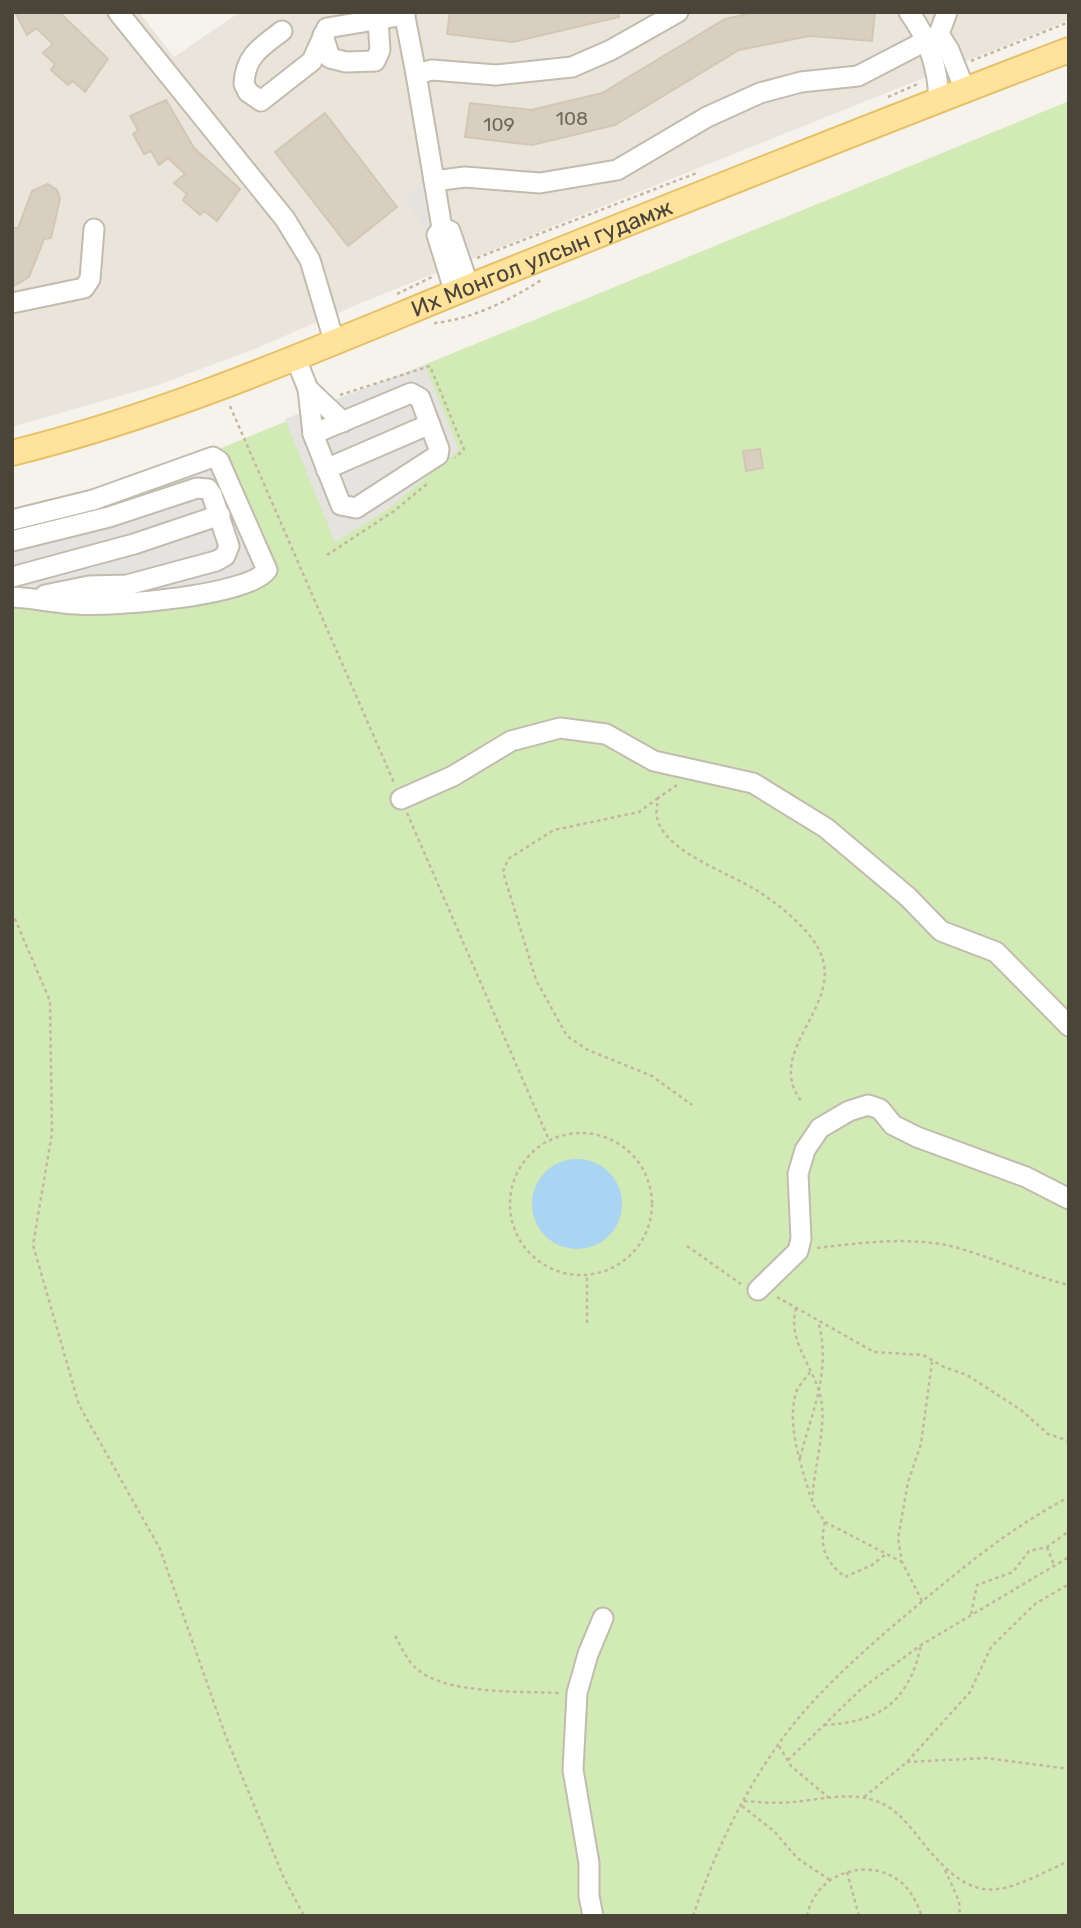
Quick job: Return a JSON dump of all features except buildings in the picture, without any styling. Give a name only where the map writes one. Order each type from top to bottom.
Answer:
[{"type":"main road","name":"Их Монгол улсын гудамж","points":[[12,453],[130,422],[296,359],[335,344],[458,279],[939,101],[961,78],[1069,50]]},
{"type":"street","points":[[118,12],[285,219],[310,260],[335,344]]},
{"type":"street","points":[[416,74],[432,70],[496,75],[572,67],[611,50],[678,12]]},
{"type":"street","points":[[909,12],[933,37],[961,78]]},
{"type":"street","points":[[434,181],[465,177],[540,183],[617,170],[707,117],[742,101],[801,82],[858,76],[933,37],[947,12]]},
{"type":"street","points":[[282,31],[251,54],[246,66],[244,84],[256,99],[261,100],[312,61],[322,34],[327,29],[405,14],[442,228],[437,235],[458,279]]},
{"type":"street","points":[[322,34],[330,58],[345,62],[375,61],[380,50],[378,20]]},
{"type":"street","points":[[933,37],[939,101]]},
{"type":"street","points":[[12,303],[84,288],[90,279],[94,229]]},
{"type":"street","points":[[296,359],[308,389],[313,434],[341,505],[356,509],[438,455],[439,449],[420,398],[411,393],[313,434]]},
{"type":"street","points":[[308,389],[343,422]]},
{"type":"street","points":[[326,468],[430,424]]},
{"type":"street","points":[[12,520],[93,500],[212,457],[219,461],[267,570],[254,581],[187,597],[78,604],[21,598]]},
{"type":"street","points":[[12,541],[109,517],[197,488],[208,489],[220,515],[229,546],[225,556],[216,561],[127,585],[89,586],[21,598]]},
{"type":"street","points":[[12,577],[134,544],[220,515]]},
{"type":"street","points":[[401,799],[453,776],[511,741],[560,728],[606,734],[654,761],[754,783],[826,828],[908,897],[942,931],[996,953],[1069,1026]]},
{"type":"street","points":[[758,1290],[798,1251],[801,1239],[798,1174],[805,1150],[820,1128],[849,1111],[868,1105],[880,1109],[893,1125],[918,1137],[1013,1172],[1069,1199]]},
{"type":"street","points":[[593,1916],[589,1896],[589,1863],[573,1770],[577,1693],[588,1654],[603,1618]]},
{"type":"path","points":[[961,78],[1069,22]]},
{"type":"path","points":[[887,97],[938,76]]},
{"type":"path","points":[[388,298],[458,279],[704,170]]},
{"type":"path","points":[[424,324],[450,322],[509,298],[549,275]]},
{"type":"path","points":[[332,396],[430,366],[464,449],[449,464]]},
{"type":"path","points":[[228,402],[549,1140]]},
{"type":"path","points":[[327,555],[394,511],[434,478]]},
{"type":"path","points":[[692,1105],[652,1076],[588,1050],[567,1036],[536,980],[503,872],[508,859],[554,830],[639,813],[698,771]]},
{"type":"path","points":[[658,798],[656,814],[660,826],[672,841],[758,891],[801,928],[818,948],[826,972],[824,993],[803,1031],[790,1070],[791,1087],[802,1102]]},
{"type":"path","points":[[12,912],[50,1001],[52,1133],[33,1245],[79,1405],[160,1549],[226,1737],[283,1876],[304,1916]]},
{"type":"path","points":[[571,1133],[595,1134],[617,1142],[635,1157],[648,1178],[653,1201],[650,1224],[640,1246],[623,1262],[602,1273],[587,1275],[556,1272],[536,1260],[520,1242],[511,1220],[510,1197],[516,1174],[530,1154],[549,1140],[571,1133]]},
{"type":"path","points":[[798,1251],[904,1240],[948,1246],[1030,1276],[1069,1285]]},
{"type":"path","points":[[687,1246],[737,1283],[758,1290]]},
{"type":"path","points":[[587,1275],[587,1322]]},
{"type":"path","points":[[790,1304],[874,1352],[923,1355],[932,1362],[967,1375],[1021,1410],[1048,1434],[1069,1441]]},
{"type":"path","points":[[796,1307],[792,1321],[819,1389],[823,1407],[812,1503]]},
{"type":"path","points":[[800,1458],[825,1357],[818,1321]]},
{"type":"path","points":[[922,1601],[902,1562],[898,1538],[908,1482],[921,1444],[932,1362]]},
{"type":"path","points":[[810,1372],[797,1390],[795,1436],[812,1503],[825,1522],[902,1562]]},
{"type":"path","points":[[693,1916],[743,1803],[778,1745],[825,1689],[922,1601],[1008,1533],[1069,1496]]},
{"type":"path","points":[[825,1522],[821,1540],[828,1563],[845,1577],[872,1565],[887,1553]]},
{"type":"path","points":[[971,1614],[977,1585],[1013,1572],[1029,1551],[1047,1547],[1069,1531]]},
{"type":"path","points":[[1047,1547],[1054,1565]]},
{"type":"path","points":[[788,1760],[861,1689],[921,1645],[1069,1557]]},
{"type":"path","points":[[864,1797],[907,1762],[970,1692],[991,1647],[1035,1604],[1069,1584]]},
{"type":"path","points":[[395,1636],[416,1669],[442,1681],[507,1691],[577,1693]]},
{"type":"path","points":[[823,1725],[867,1720],[890,1705],[908,1686],[921,1645]]},
{"type":"path","points":[[778,1745],[813,1788],[829,1798]]},
{"type":"path","points":[[907,1762],[986,1758],[1069,1769]]},
{"type":"path","points":[[743,1803],[790,1803],[864,1797],[883,1804],[907,1823],[945,1870],[959,1901],[960,1916]]},
{"type":"path","points":[[743,1803],[774,1831],[797,1858],[830,1880]]},
{"type":"path","points":[[945,1870],[974,1888],[993,1891],[1014,1888],[1069,1861]]},
{"type":"path","points":[[807,1916],[816,1894],[830,1880],[847,1871],[867,1869],[894,1878],[914,1898],[922,1916]]},
{"type":"path","points":[[847,1871],[859,1916]]},
{"type":"shaded area","points":[[12,12],[139,12],[174,57],[240,12],[1069,12],[1069,20],[361,303],[252,350],[155,386],[12,427]]},
{"type":"shaded area","points":[[424,180],[430,241],[405,196]]},
{"type":"shaded area","points":[[425,365],[459,450],[388,509],[335,542],[285,419]]},
{"type":"shaded area","points":[[214,458],[265,570],[152,593],[12,596],[12,509]]},
{"type":"green space","points":[[1069,101],[1069,1916],[12,1916],[12,511],[104,496]]},
{"type":"water","points":[[577,1159],[594,1163],[609,1172],[618,1187],[622,1204],[618,1221],[609,1236],[594,1245],[577,1249],[560,1245],[545,1236],[536,1221],[532,1204],[536,1187],[545,1172],[560,1163]]}]
